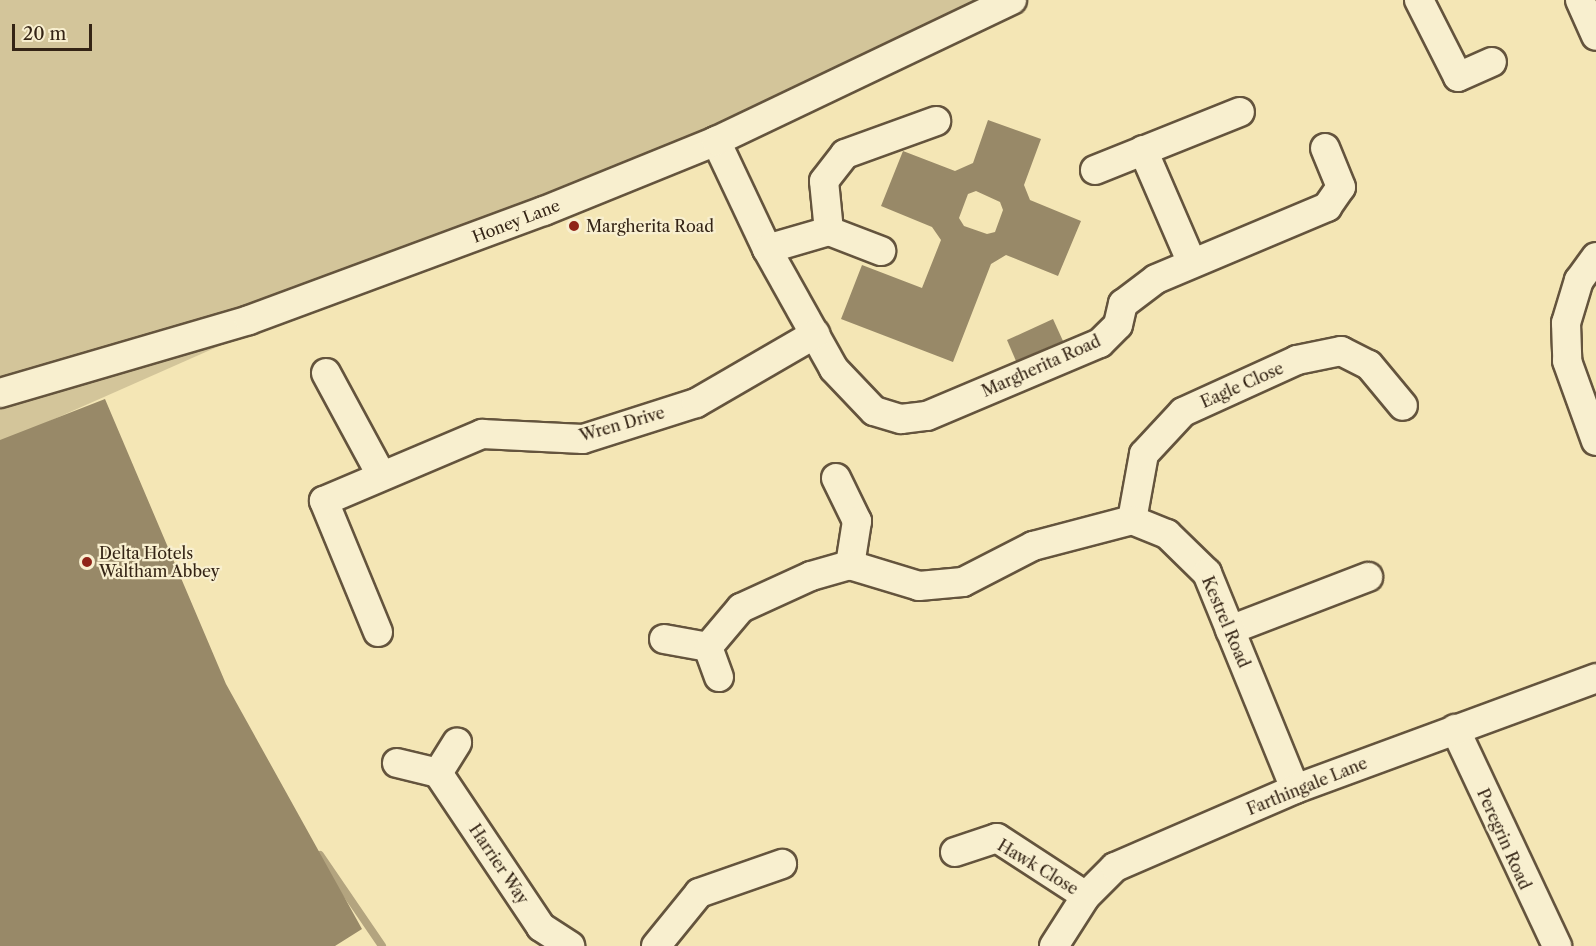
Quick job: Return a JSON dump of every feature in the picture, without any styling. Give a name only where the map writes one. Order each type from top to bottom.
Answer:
[{"type":"street","name":"Honey Lane","points":[[0,393],[249,320],[544,212],[716,141],[1012,0]]},
{"type":"street","points":[[1419,0],[1458,77],[1492,62]]},
{"type":"street","points":[[1580,0],[1596,36]]},
{"type":"street","points":[[1095,170],[1240,112]]},
{"type":"street","points":[[829,231],[824,182],[845,154],[936,121]]},
{"type":"street","name":"Margherita Road","points":[[716,141],[766,249],[834,369],[874,411],[900,419],[927,416],[1100,342],[1118,325],[1123,304],[1191,262],[1327,207],[1341,187],[1325,148]]},
{"type":"street","points":[[1143,150],[1191,262]]},
{"type":"street","points":[[766,249],[829,231],[880,251]]},
{"type":"street","points":[[1596,256],[1579,280],[1566,323],[1567,361],[1596,441]]},
{"type":"street","name":"Wren Drive","points":[[378,632],[324,501],[380,473],[482,434],[583,439],[696,403],[814,334]]},
{"type":"street","name":"Eagle Close","points":[[1132,520],[1144,454],[1183,412],[1297,360],[1341,351],[1369,364],[1403,406]]},
{"type":"street","points":[[326,373],[380,473]]},
{"type":"street","points":[[836,478],[857,521],[850,565]]},
{"type":"street","points":[[708,647],[741,609],[783,587],[850,565],[919,586],[963,582],[1034,546],[1132,520]]},
{"type":"street","name":"Kestrel Road","points":[[1132,520],[1167,534],[1207,573],[1295,789]]},
{"type":"street","points":[[1230,630],[1368,577]]},
{"type":"street","points":[[664,639],[708,647]]},
{"type":"street","points":[[708,647],[719,677]]},
{"type":"street","name":"Farthingale Lane","points":[[1054,946],[1086,896],[1115,867],[1295,789],[1596,678]]},
{"type":"street","name":"Peregrin Road","points":[[1455,729],[1551,945]]},
{"type":"street","points":[[397,763],[438,773],[457,742]]},
{"type":"street","name":"Harrier Way","points":[[438,773],[541,927],[570,946]]},
{"type":"street","name":"Hawk Close","points":[[955,852],[997,838],[1086,896]]},
{"type":"street","points":[[656,946],[699,893],[782,864]]},
{"type":"shaded area","points":[[0,0],[1002,0],[0,443]]},
{"type":"building","points":[[988,120],[1041,139],[1024,185],[1030,200],[1081,221],[1058,276],[1006,255],[991,264],[953,362],[841,319],[862,265],[922,288],[941,240],[932,227],[881,206],[903,151],[955,171],[973,163]],"holes":[[[976,191],[1000,202],[1003,210],[995,232],[987,234],[964,226],[959,218],[968,194]]]},
{"type":"building","points":[[1053,319],[1063,341],[1016,361],[1007,340]]},
{"type":"building","name":"Delta Hotels Waltham Abbey","points":[[105,399],[226,684],[362,929],[335,946],[0,946],[0,440]]},
{"type":"waterway","points":[[320,855],[382,946]]},
{"type":"place","name":"Margherita Road","points":[[574,226]]},
{"type":"place","name":"Delta Hotels Waltham Abbey","points":[[87,562]]}]
